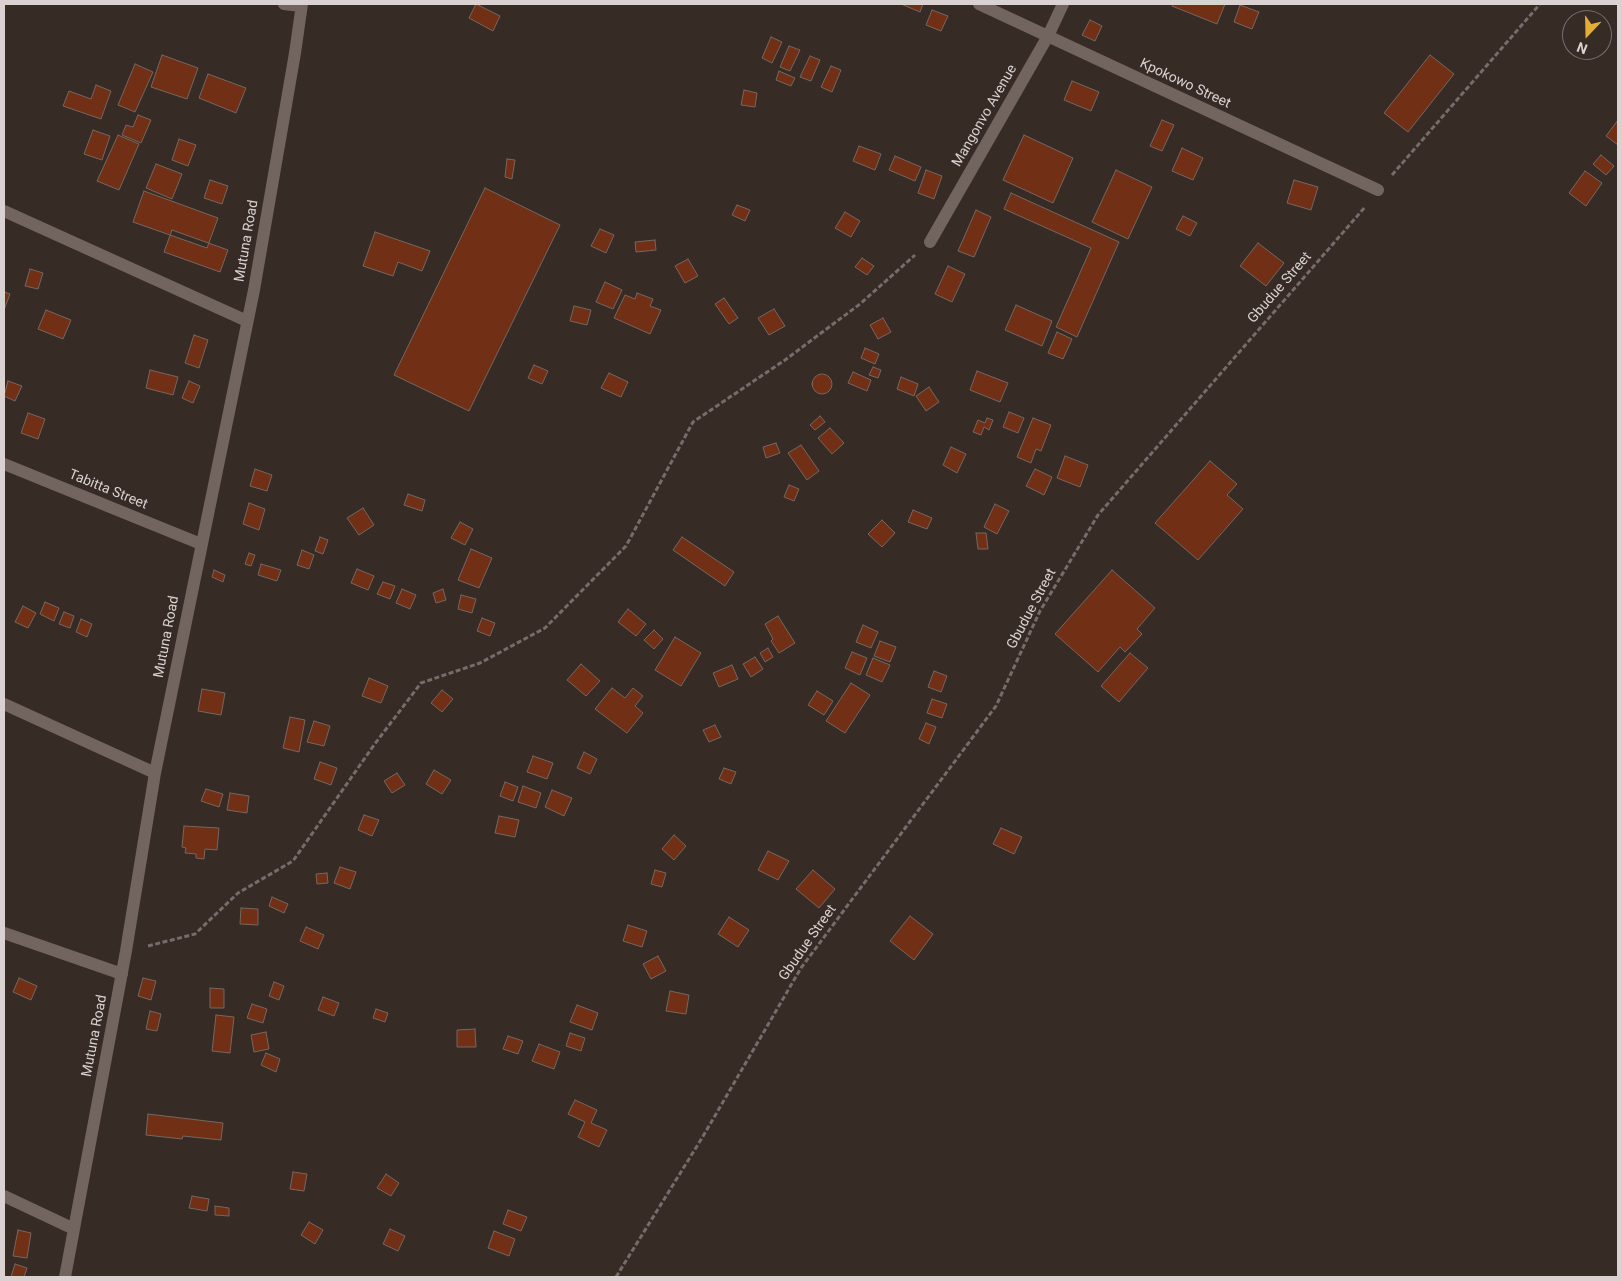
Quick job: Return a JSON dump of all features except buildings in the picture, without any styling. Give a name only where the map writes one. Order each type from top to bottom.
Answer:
[{"type":"street","points":[[284,4],[302,5]]},
{"type":"street","name":"Kpokowo Street","points":[[979,4],[1378,190]]},
{"type":"street","name":"Mangonvo Avenue","points":[[930,242],[1048,36],[1063,4]]},
{"type":"street","name":"Mutuna Road","points":[[64,1277],[122,974],[155,773],[247,321],[302,5]]},
{"type":"street","points":[[4,211],[247,321]]},
{"type":"street","name":"Tabitta Street","points":[[4,464],[201,544]]},
{"type":"street","points":[[4,704],[155,773]]},
{"type":"street","points":[[4,933],[122,974]]},
{"type":"street","points":[[4,1196],[74,1230]]},
{"type":"path","name":"Gbudue Street","points":[[616,1277],[702,1138],[801,968],[996,706],[1040,611],[1098,515],[1540,4]]},
{"type":"path","points":[[126,951],[195,934],[238,894],[293,861],[374,745],[421,683],[480,663],[544,628],[626,546],[693,422],[785,360],[860,304],[930,242]]}]
